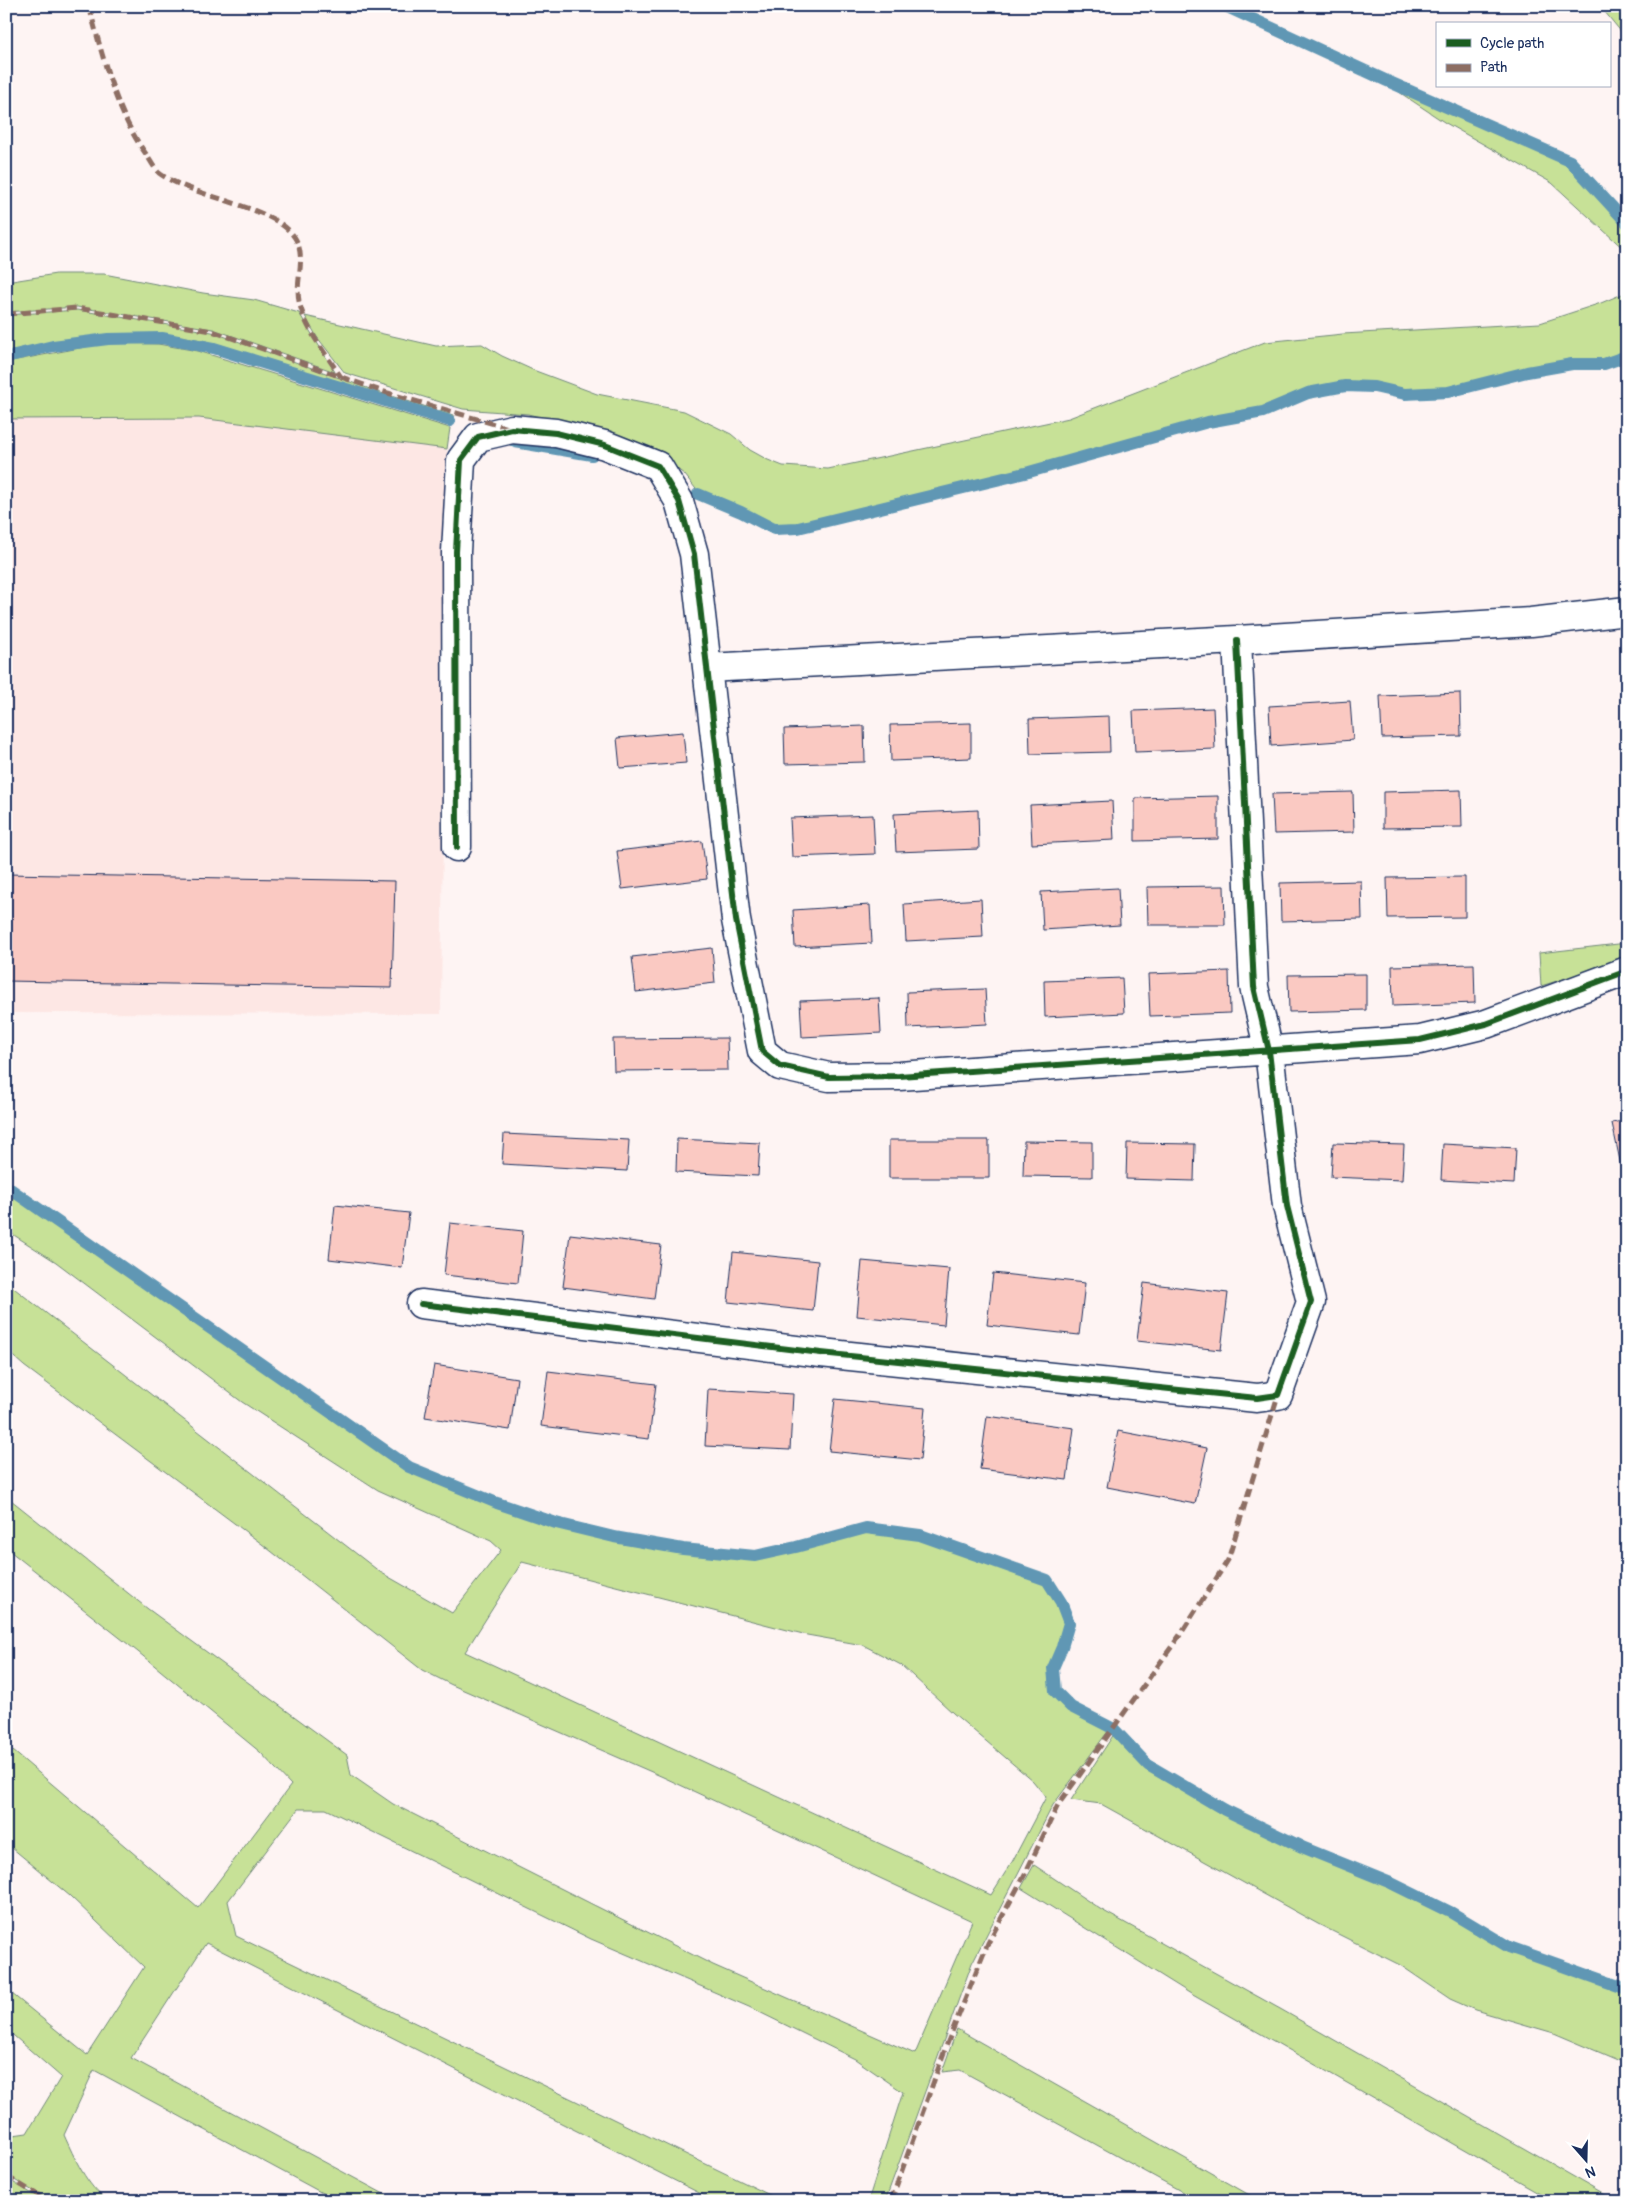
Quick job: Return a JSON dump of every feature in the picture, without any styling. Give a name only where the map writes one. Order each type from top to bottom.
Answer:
[{"type":"street","points":[[457,847],[456,552],[461,460],[478,437],[512,429],[556,433],[605,445],[658,466],[680,501],[694,554],[736,920],[762,1051],[780,1066],[829,1076],[899,1076],[1269,1052],[1420,1040],[1486,1024],[1627,971]]},
{"type":"street","points":[[707,668],[1237,640],[1532,622],[1627,611]]},
{"type":"street","points":[[421,1304],[831,1354],[1257,1398],[1278,1395],[1311,1302],[1287,1206],[1269,1052],[1254,987],[1237,640]]},
{"type":"shaded area","points":[[199,418],[447,449],[441,1014],[6,1013],[6,419]]},
{"type":"green space","points":[[1600,6],[1627,6],[1627,39]]},
{"type":"green space","points":[[1384,82],[1568,163],[1627,227],[1627,252],[1552,183],[1444,122]]},
{"type":"green space","points":[[56,274],[104,274],[203,293],[254,300],[299,313],[335,372],[213,329],[77,307],[6,312],[6,282]]},
{"type":"green space","points":[[1627,292],[1627,355],[1604,363],[1572,362],[1526,370],[1448,391],[1405,393],[1374,385],[1345,384],[1308,391],[1262,410],[1207,420],[1028,470],[798,526],[774,526],[699,493],[685,475],[666,460],[634,441],[528,414],[463,409],[345,373],[317,337],[305,316],[436,346],[482,344],[502,356],[533,370],[597,394],[684,411],[731,434],[750,450],[783,466],[828,469],[1069,418],[1265,342],[1343,334],[1540,323],[1601,303]]},
{"type":"green space","points":[[77,310],[212,332],[381,393],[453,415],[453,418],[221,345],[176,335],[142,334],[103,337],[64,342],[6,354],[6,315]]},
{"type":"green space","points":[[106,343],[158,344],[198,351],[450,428],[447,449],[199,418],[6,419],[6,362]]},
{"type":"green space","points":[[1627,943],[1627,959],[1541,986],[1539,953]]},
{"type":"green space","points":[[6,1188],[408,1469],[556,1526],[613,1539],[682,1551],[755,1558],[797,1550],[867,1530],[919,1538],[1045,1582],[1059,1603],[1066,1623],[1060,1647],[1050,1667],[1053,1692],[1070,1708],[1109,1730],[1053,1805],[972,1963],[885,2201],[868,2201],[903,2092],[855,2059],[749,2007],[591,1939],[326,1809],[298,1809],[228,1901],[236,1936],[782,2201],[715,2201],[206,1943],[131,2058],[397,2201],[337,2201],[94,2070],[64,2135],[87,2180],[108,2201],[50,2201],[6,2175],[6,2136],[27,2133],[61,2077],[6,2029],[6,1989],[87,2055],[144,1967],[70,1896],[6,1843],[6,1745],[198,1908],[291,1785],[260,1752],[138,1652],[6,1548],[6,1496],[148,1609],[347,1755],[351,1775],[393,1804],[713,1965],[915,2054],[972,1921],[663,1777],[452,1685],[422,1670],[262,1544],[24,1366],[6,1350],[6,1282],[380,1572],[452,1613],[501,1550],[491,1541],[378,1490],[242,1402],[56,1262],[6,1230]],"holes":[[[522,1562],[807,1635],[863,1645],[901,1665],[953,1713],[1033,1781],[1046,1797],[1012,1862],[991,1895],[465,1652]]]},
{"type":"green space","points":[[1114,1734],[1147,1767],[1224,1812],[1301,1849],[1390,1885],[1451,1915],[1509,1949],[1627,1990],[1627,2064],[1554,2033],[1475,2010],[1450,1999],[1400,1965],[1318,1924],[1101,1804],[1071,1800]]},
{"type":"green space","points":[[1034,1865],[1100,1909],[1282,2010],[1616,2201],[1554,2201],[1191,1994],[1021,1888]]},
{"type":"green space","points":[[957,2029],[1260,2201],[1199,2201],[960,2070],[942,2072]]},
{"type":"green space","points":[[6,2178],[44,2201],[6,2201]]},
{"type":"building","points":[[1460,693],[1461,736],[1382,738],[1380,696]]},
{"type":"building","points":[[1350,701],[1353,740],[1271,746],[1269,706]]},
{"type":"building","points":[[1213,708],[1215,749],[1135,752],[1133,711]]},
{"type":"building","points":[[1109,716],[1110,752],[1030,754],[1029,719]]},
{"type":"building","points":[[971,723],[971,758],[891,761],[890,725]]},
{"type":"building","points":[[864,726],[865,762],[785,764],[784,729]]},
{"type":"building","points":[[683,732],[686,763],[620,768],[617,738]]},
{"type":"building","points":[[1461,790],[1462,827],[1383,828],[1383,792]]},
{"type":"building","points":[[1353,792],[1354,832],[1274,834],[1272,794]]},
{"type":"building","points":[[1218,796],[1218,839],[1135,841],[1135,798]]},
{"type":"building","points":[[1112,801],[1114,840],[1032,844],[1030,805]]},
{"type":"building","points":[[978,810],[979,849],[896,852],[894,814]]},
{"type":"building","points":[[873,815],[875,854],[792,857],[790,818]]},
{"type":"building","points":[[702,841],[707,879],[622,889],[617,851]]},
{"type":"building","points":[[6,874],[395,881],[392,988],[6,981]]},
{"type":"building","points":[[1465,877],[1465,917],[1388,918],[1387,878]]},
{"type":"building","points":[[1361,881],[1362,919],[1281,921],[1280,883]]},
{"type":"building","points":[[1224,886],[1225,925],[1148,925],[1147,887]]},
{"type":"building","points":[[1118,888],[1120,925],[1043,930],[1041,892]]},
{"type":"building","points":[[981,899],[983,937],[906,941],[904,904]]},
{"type":"building","points":[[870,905],[872,943],[795,947],[793,910]]},
{"type":"building","points":[[712,948],[715,983],[636,992],[632,957]]},
{"type":"building","points":[[1474,964],[1475,1003],[1393,1006],[1392,966]]},
{"type":"building","points":[[1229,971],[1230,1013],[1150,1016],[1148,974]]},
{"type":"building","points":[[1366,974],[1366,1010],[1289,1012],[1288,975]]},
{"type":"building","points":[[1122,978],[1124,1013],[1045,1017],[1044,981]]},
{"type":"building","points":[[985,989],[987,1024],[908,1028],[907,992]]},
{"type":"building","points":[[879,998],[881,1033],[802,1037],[800,1001]]},
{"type":"building","points":[[727,1038],[728,1070],[614,1071],[613,1039]]},
{"type":"building","points":[[1627,1120],[1627,1174],[1623,1175],[1612,1123]]},
{"type":"building","points":[[504,1134],[629,1140],[627,1171],[502,1164]]},
{"type":"building","points":[[677,1139],[760,1143],[758,1176],[676,1172]]},
{"type":"building","points":[[889,1140],[989,1140],[989,1178],[889,1178]]},
{"type":"building","points":[[1024,1141],[1092,1142],[1092,1177],[1023,1176]]},
{"type":"building","points":[[1127,1143],[1195,1144],[1194,1181],[1126,1179]]},
{"type":"building","points":[[1333,1143],[1404,1145],[1402,1180],[1331,1177]]},
{"type":"building","points":[[1443,1144],[1516,1148],[1514,1184],[1441,1180]]},
{"type":"building","points":[[335,1205],[409,1213],[402,1268],[329,1259]]},
{"type":"building","points":[[450,1223],[523,1231],[518,1283],[444,1275]]},
{"type":"building","points":[[570,1234],[661,1245],[654,1299],[563,1287]]},
{"type":"building","points":[[733,1252],[818,1261],[813,1311],[728,1302]]},
{"type":"building","points":[[862,1261],[949,1269],[944,1325],[857,1316]]},
{"type":"building","points":[[993,1273],[1085,1283],[1079,1335],[987,1325]]},
{"type":"building","points":[[1144,1283],[1228,1293],[1221,1350],[1137,1341]]},
{"type":"building","points":[[434,1365],[517,1378],[510,1430],[425,1417]]},
{"type":"building","points":[[548,1371],[656,1384],[649,1439],[541,1426]]},
{"type":"building","points":[[708,1389],[793,1394],[790,1450],[705,1446]]},
{"type":"building","points":[[835,1399],[925,1408],[920,1460],[829,1451]]},
{"type":"building","points":[[987,1416],[1074,1428],[1067,1480],[980,1469]]},
{"type":"building","points":[[1118,1431],[1207,1448],[1195,1504],[1107,1487]]},
{"type":"waterway","points":[[1225,6],[1385,80],[1570,161],[1627,223]]},
{"type":"waterway","points":[[6,357],[53,346],[108,339],[162,338],[214,348],[450,421]]},
{"type":"waterway","points":[[698,494],[741,512],[774,529],[798,528],[1029,472],[1208,422],[1263,412],[1308,393],[1345,386],[1374,387],[1405,394],[1448,392],[1527,372],[1572,364],[1604,364],[1627,356]]},
{"type":"waterway","points":[[515,442],[592,455]]},
{"type":"waterway","points":[[6,1186],[409,1467],[497,1503],[556,1523],[614,1537],[683,1549],[755,1556],[866,1528],[920,1535],[1047,1580],[1061,1602],[1069,1623],[1053,1668],[1055,1691],[1071,1707],[1114,1729],[1148,1765],[1225,1810],[1302,1847],[1391,1883],[1452,1913],[1509,1947],[1627,1989]]},
{"type":"marked path","points":[[89,6],[118,102],[135,137],[157,171],[173,182],[270,217],[285,227],[295,238],[300,253],[298,293],[302,311],[317,341],[341,377]]},
{"type":"marked path","points":[[6,314],[77,308],[212,331],[381,391],[508,428]]},
{"type":"marked path","points":[[891,2201],[947,2044],[988,1943],[1025,1874],[1058,1805],[1180,1635],[1228,1560],[1278,1395]]},
{"type":"marked path","points":[[6,2176],[48,2201]]},
{"type":"cycle path","points":[[457,847],[456,552],[461,460],[478,437],[512,429],[556,433],[605,445],[658,466],[679,501],[694,554],[736,920],[762,1051],[780,1066],[829,1077],[899,1076],[1420,1040],[1486,1024],[1627,971]]},
{"type":"cycle path","points":[[421,1304],[821,1353],[1257,1398],[1278,1395],[1311,1302],[1287,1206],[1269,1051],[1254,987],[1237,640]]}]
